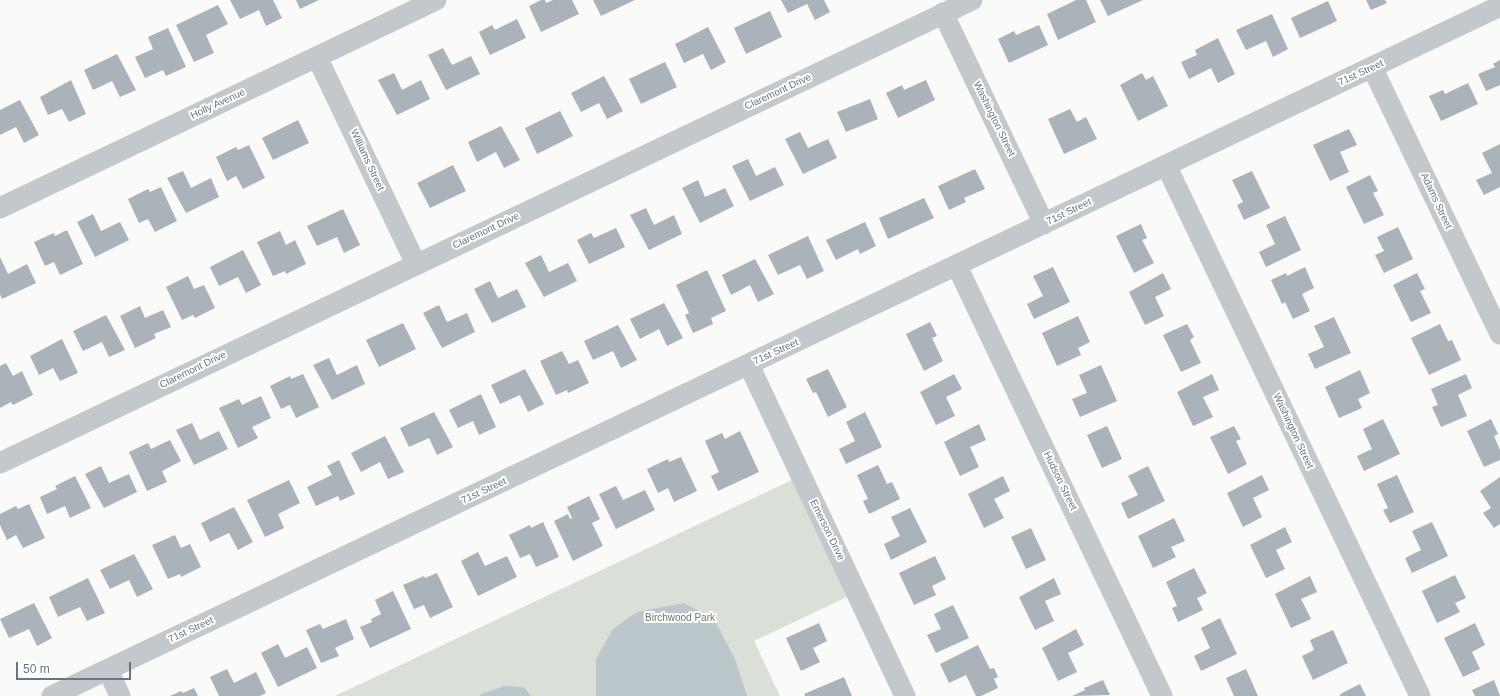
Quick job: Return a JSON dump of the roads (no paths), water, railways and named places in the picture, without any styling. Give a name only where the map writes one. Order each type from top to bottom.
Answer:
[{"type":"street","name":"Holly Avenue","points":[[0,208],[436,0]]},
{"type":"street","name":"Claremont Drive","points":[[0,463],[972,0]]},
{"type":"street","name":"71st Street","points":[[52,696],[957,266],[1372,67],[1496,5]]},
{"type":"street","name":"Washington Street","points":[[943,14],[1044,224]]},
{"type":"street","name":"Williams Street","points":[[317,57],[416,264]]},
{"type":"street","name":"Adams Street","points":[[1372,67],[1500,334]]},
{"type":"street","name":"Washington Street","points":[[1166,165],[1420,696]]},
{"type":"street","name":"Hudson Street","points":[[957,266],[1162,696]]},
{"type":"street","name":"Emerson Drive","points":[[749,365],[905,696]]},
{"type":"street","points":[[108,670],[120,696]]},
{"type":"park label","name":"Birchwood Park","points":[[680,618]]}]
